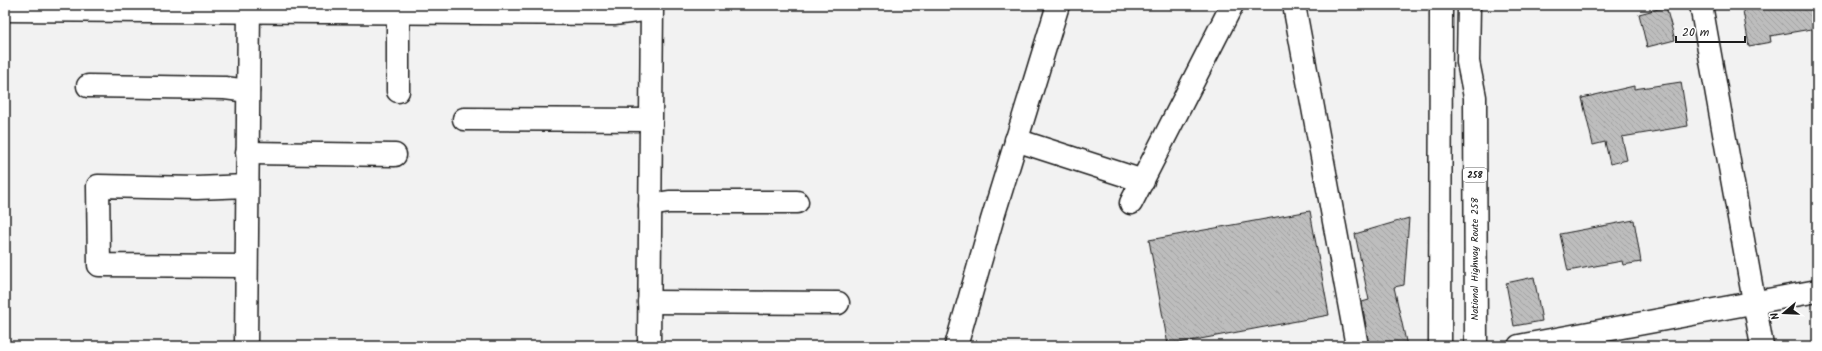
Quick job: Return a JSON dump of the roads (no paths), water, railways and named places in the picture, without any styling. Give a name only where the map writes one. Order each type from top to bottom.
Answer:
[{"type":"main road","points":[[956,346],[1016,140],[1058,5]]},
{"type":"main road","points":[[1132,203],[1232,5]]},
{"type":"main road","points":[[1294,5],[1357,346]]},
{"type":"main road","name":"National Highway Route 258","points":[[1469,5],[1468,62],[1475,97],[1476,346]]},
{"type":"main road","name":"258","points":[[1475,97],[1481,63],[1484,5]]},
{"type":"main road","points":[[1701,5],[1762,346]]},
{"type":"main road","points":[[1440,6],[1440,346]]},
{"type":"main road","points":[[5,10],[249,8],[398,14],[614,14],[651,7],[649,346]]},
{"type":"main road","points":[[246,346],[246,186],[249,8]]},
{"type":"main road","points":[[398,14],[398,90]]},
{"type":"main road","points":[[88,86],[225,88],[248,91]]},
{"type":"main road","points":[[464,119],[650,120]]},
{"type":"main road","points":[[1016,140],[1143,181]]},
{"type":"main road","points":[[247,153],[395,155]]},
{"type":"main road","points":[[246,186],[197,188],[98,186],[98,265],[246,266]]},
{"type":"main road","points":[[650,204],[669,202],[797,202]]},
{"type":"main road","points":[[1519,346],[1817,291]]},
{"type":"main road","points":[[650,302],[838,303]]}]
